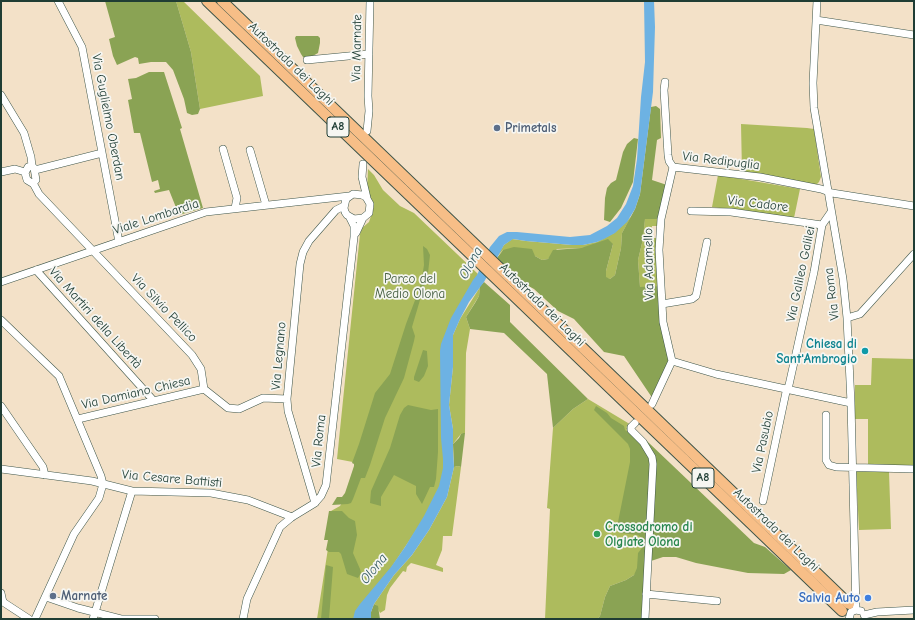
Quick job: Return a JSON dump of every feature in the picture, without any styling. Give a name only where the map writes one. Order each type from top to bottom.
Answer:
[{"type":"highway","name":"Autostrada dei Laghi","points":[[207,1],[469,253],[496,273],[849,608]]},
{"type":"highway","name":"Autostrada dei Laghi","points":[[222,1],[470,239],[496,273]]},
{"type":"street","name":"Via Guglielmo Oberdan","points":[[58,1],[82,47],[119,242]]},
{"type":"street","name":"Via Marnate","points":[[366,131],[369,110],[370,1]]},
{"type":"street","name":"Via Roma","points":[[817,1],[813,83],[814,108],[843,278],[847,318],[853,467],[849,608]]},
{"type":"street","points":[[816,20],[914,35]]},
{"type":"street","points":[[308,60],[369,54]]},
{"type":"street","name":"Via Redipuglia","points":[[665,82],[664,90],[668,155],[669,161],[673,167],[760,177],[827,191],[914,206]]},
{"type":"street","points":[[1,96],[24,133],[36,180],[33,183]]},
{"type":"street","points":[[224,149],[237,198],[235,208]]},
{"type":"street","points":[[250,150],[266,205]]},
{"type":"street","points":[[1,172],[17,169],[25,172],[28,167],[33,168],[102,153]]},
{"type":"street","points":[[363,164],[362,177],[367,198]]},
{"type":"street","name":"Via Adamello","points":[[672,360],[663,322],[659,250],[660,219],[673,167]]},
{"type":"street","name":"Via Silvio Pellico","points":[[25,172],[27,180],[33,183],[39,194],[192,355],[201,369],[204,389]]},
{"type":"street","points":[[344,206],[346,199],[350,196],[362,177]]},
{"type":"street","points":[[350,196],[362,194],[367,198]]},
{"type":"street","name":"Viale Lombardia","points":[[1,282],[202,213],[235,208],[350,196]]},
{"type":"street","name":"Via Roma","points":[[354,237],[362,218],[366,216],[370,208],[367,198]]},
{"type":"street","name":"Viale Lombardia","points":[[323,199],[336,202],[344,206]]},
{"type":"street","name":"Via Roma","points":[[243,619],[247,599],[280,527],[292,516],[315,503],[321,496],[326,485],[354,237],[354,226],[344,206]]},
{"type":"street","name":"Via Legnano","points":[[315,503],[288,411],[287,399],[301,256],[309,241],[336,210],[344,206]]},
{"type":"street","name":"Via Cadore","points":[[691,211],[731,212],[822,225]]},
{"type":"street","name":"Via Galileo Galilei","points":[[788,389],[814,272],[822,225],[831,212]]},
{"type":"street","points":[[330,217],[339,213],[358,220],[362,218]]},
{"type":"street","points":[[662,304],[692,299],[696,296],[707,242]]},
{"type":"street","points":[[847,318],[860,314],[914,254]]},
{"type":"street","name":"Via Martiri della Libertà","points":[[36,270],[153,400]]},
{"type":"street","points":[[1,320],[59,376],[78,419],[103,484],[96,504],[74,534],[35,619]]},
{"type":"street","points":[[652,404],[672,360],[716,374],[851,403]]},
{"type":"street","name":"Via Damiano Chiesa","points":[[78,419],[204,389],[228,408],[240,409],[263,398],[287,399]]},
{"type":"street","name":"Via Pasubio","points":[[763,501],[786,392],[788,389]]},
{"type":"street","points":[[1,406],[43,467],[45,475]]},
{"type":"street","points":[[826,415],[826,462],[829,464],[834,467],[914,469]]},
{"type":"street","points":[[635,423],[631,427],[631,430],[643,442],[652,457],[653,464],[645,619]]},
{"type":"street","name":"Via Cesare Battisti","points":[[1,469],[103,484],[132,491],[212,493],[248,500],[292,516]]},
{"type":"street","points":[[94,616],[132,491]]},
{"type":"street","points":[[1,593],[3,602],[29,619]]},
{"type":"street","points":[[646,594],[717,601]]},
{"type":"street","points":[[46,597],[94,616],[121,619],[155,619]]},
{"type":"street","points":[[849,608],[861,611],[864,617],[877,612],[914,610]]},
{"type":"street","points":[[849,608],[851,612],[849,619]]},
{"type":"green space","points":[[105,1],[176,1],[191,52],[200,109],[198,114],[192,115],[187,113],[184,99],[173,70],[166,62],[139,64],[138,58],[135,57],[117,65],[109,39],[115,37]]},
{"type":"green space","points":[[176,1],[183,1],[260,76],[263,96],[200,109],[191,52]]},
{"type":"green space","points":[[296,36],[318,36],[320,38],[320,43],[318,53],[311,57],[303,57],[297,46]]},
{"type":"green space","points":[[149,72],[164,72],[182,128],[180,129],[203,208],[179,215],[169,190],[155,193],[154,191],[160,189],[158,180],[152,182],[140,133],[134,133],[128,100],[132,99],[128,79],[136,78]]},
{"type":"green space","points":[[656,106],[660,109],[661,138],[657,140],[652,180],[667,185],[659,219],[645,219],[643,239],[638,260],[640,287],[658,286],[671,361],[653,399],[624,356],[604,352],[574,319],[558,311],[534,289],[523,283],[497,258],[503,250],[514,247],[532,249],[535,256],[542,260],[548,259],[553,250],[581,248],[608,239],[613,244],[606,271],[606,277],[610,279],[615,275],[621,248],[622,233],[635,209],[640,194],[651,107]]},
{"type":"green space","points":[[741,124],[814,129],[821,177],[819,182],[816,185],[742,172]]},
{"type":"green space","points":[[634,138],[638,139],[633,182],[621,208],[610,222],[604,220],[607,188],[616,180],[623,152],[627,144]]},
{"type":"green space","name":"Parco del Medio Olona","points":[[368,169],[374,175],[383,190],[400,206],[414,213],[478,274],[446,342],[450,456],[437,499],[357,619],[317,619],[329,542],[331,511],[340,506],[351,488],[358,463],[337,459],[360,234],[362,228],[369,222],[374,207],[367,190]]},
{"type":"green space","points":[[718,175],[800,189],[794,218],[712,207]]},
{"type":"green space","points":[[631,217],[622,233],[621,248],[615,275],[610,279],[606,278],[606,271],[613,244],[557,249],[548,259],[542,260],[535,256],[503,250],[496,257],[504,245],[512,239],[572,245],[583,245],[597,242],[614,233]]},
{"type":"green space","points":[[645,218],[659,219],[658,226],[652,226],[651,238],[657,238],[658,286],[640,288],[638,260],[643,239]]},
{"type":"green space","points":[[423,246],[427,249],[430,255],[428,273],[412,327],[415,336],[404,378],[385,418],[365,478],[361,478],[351,503],[332,505],[337,497],[342,497],[345,493],[354,466],[352,463],[375,393],[390,374],[421,283],[424,265]]},
{"type":"green space","points":[[484,282],[510,305],[510,322],[588,399],[573,409],[553,428],[547,374],[504,333],[470,329],[466,317],[479,296],[480,286]]},
{"type":"green space","points":[[480,287],[479,296],[466,317],[470,329],[466,353],[465,433],[461,434],[453,444],[453,429],[449,405],[453,367],[453,335],[460,319]]},
{"type":"green space","points":[[423,350],[427,351],[428,366],[424,376],[419,382],[414,380],[414,377]]},
{"type":"green space","points":[[872,358],[914,359],[914,466],[868,466],[868,419],[855,419],[855,385],[871,385]]},
{"type":"green space","name":"Crossodromo di Olgiate Olona","points":[[588,399],[628,423],[626,429],[643,449],[645,568],[626,580],[610,586],[605,597],[600,616],[597,619],[545,619],[550,509],[547,508],[553,428],[573,409]]},
{"type":"green space","points":[[408,405],[431,410],[438,409],[438,452],[434,487],[430,487],[422,504],[416,494],[416,486],[394,475],[381,497],[381,506],[370,503],[371,491],[390,448],[400,415],[404,408]]},
{"type":"green space","points":[[596,406],[624,426],[625,430],[632,435],[626,429],[628,423],[754,543],[765,547],[791,570],[784,574],[748,573],[696,563],[676,557],[663,557],[651,561],[644,619],[597,619],[600,616],[605,597],[610,586],[626,580],[634,575],[637,568],[638,553],[644,543],[643,539],[638,535],[620,533],[618,522],[630,462],[630,449],[628,444],[594,410]]},
{"type":"green space","points":[[463,433],[465,433],[461,467],[454,467],[453,444]]},
{"type":"green space","points":[[454,467],[461,467],[452,536],[443,536],[442,550],[436,565],[443,568],[443,572],[411,563],[407,567],[406,572],[403,571],[390,588],[387,595],[385,610],[380,613],[374,604],[394,575],[412,555],[429,530],[447,497]]},
{"type":"green space","points":[[856,471],[889,472],[891,529],[859,530]]},
{"type":"green space","points":[[329,511],[342,511],[349,518],[355,521],[357,535],[353,553],[361,573],[358,578],[347,574],[339,552],[329,552],[326,550],[328,540],[324,540]]},
{"type":"green space","points":[[326,565],[333,567],[329,619],[321,619]]},
{"type":"green space","points":[[374,604],[378,606],[380,619],[371,619],[371,612]]},
{"type":"water","points":[[644,1],[654,1],[655,27],[653,92],[640,194],[635,209],[627,222],[615,233],[597,242],[583,245],[572,245],[513,239],[504,245],[484,282],[469,302],[453,335],[453,367],[449,405],[453,429],[454,467],[447,497],[429,530],[412,555],[394,575],[374,604],[371,612],[371,619],[353,619],[355,611],[360,604],[391,567],[405,547],[424,516],[439,486],[443,468],[441,438],[441,344],[451,318],[477,275],[490,247],[499,236],[507,232],[570,237],[590,235],[607,226],[617,218],[626,204],[633,186],[637,159],[645,62]]},
{"type":"place","name":"Primetals","points":[[497,128]]},
{"type":"place","name":"Chiesa di Sant'Ambrogio","points":[[865,351]]},
{"type":"place","name":"Crossodromo di Olgiate Olona","points":[[597,534]]},
{"type":"place","name":"Marnate","points":[[53,596]]},
{"type":"place","name":"Salvia Auto","points":[[868,598]]},
{"type":"water label","name":"Olona","points":[[471,263]]},
{"type":"water label","name":"Olona","points":[[374,569]]}]
